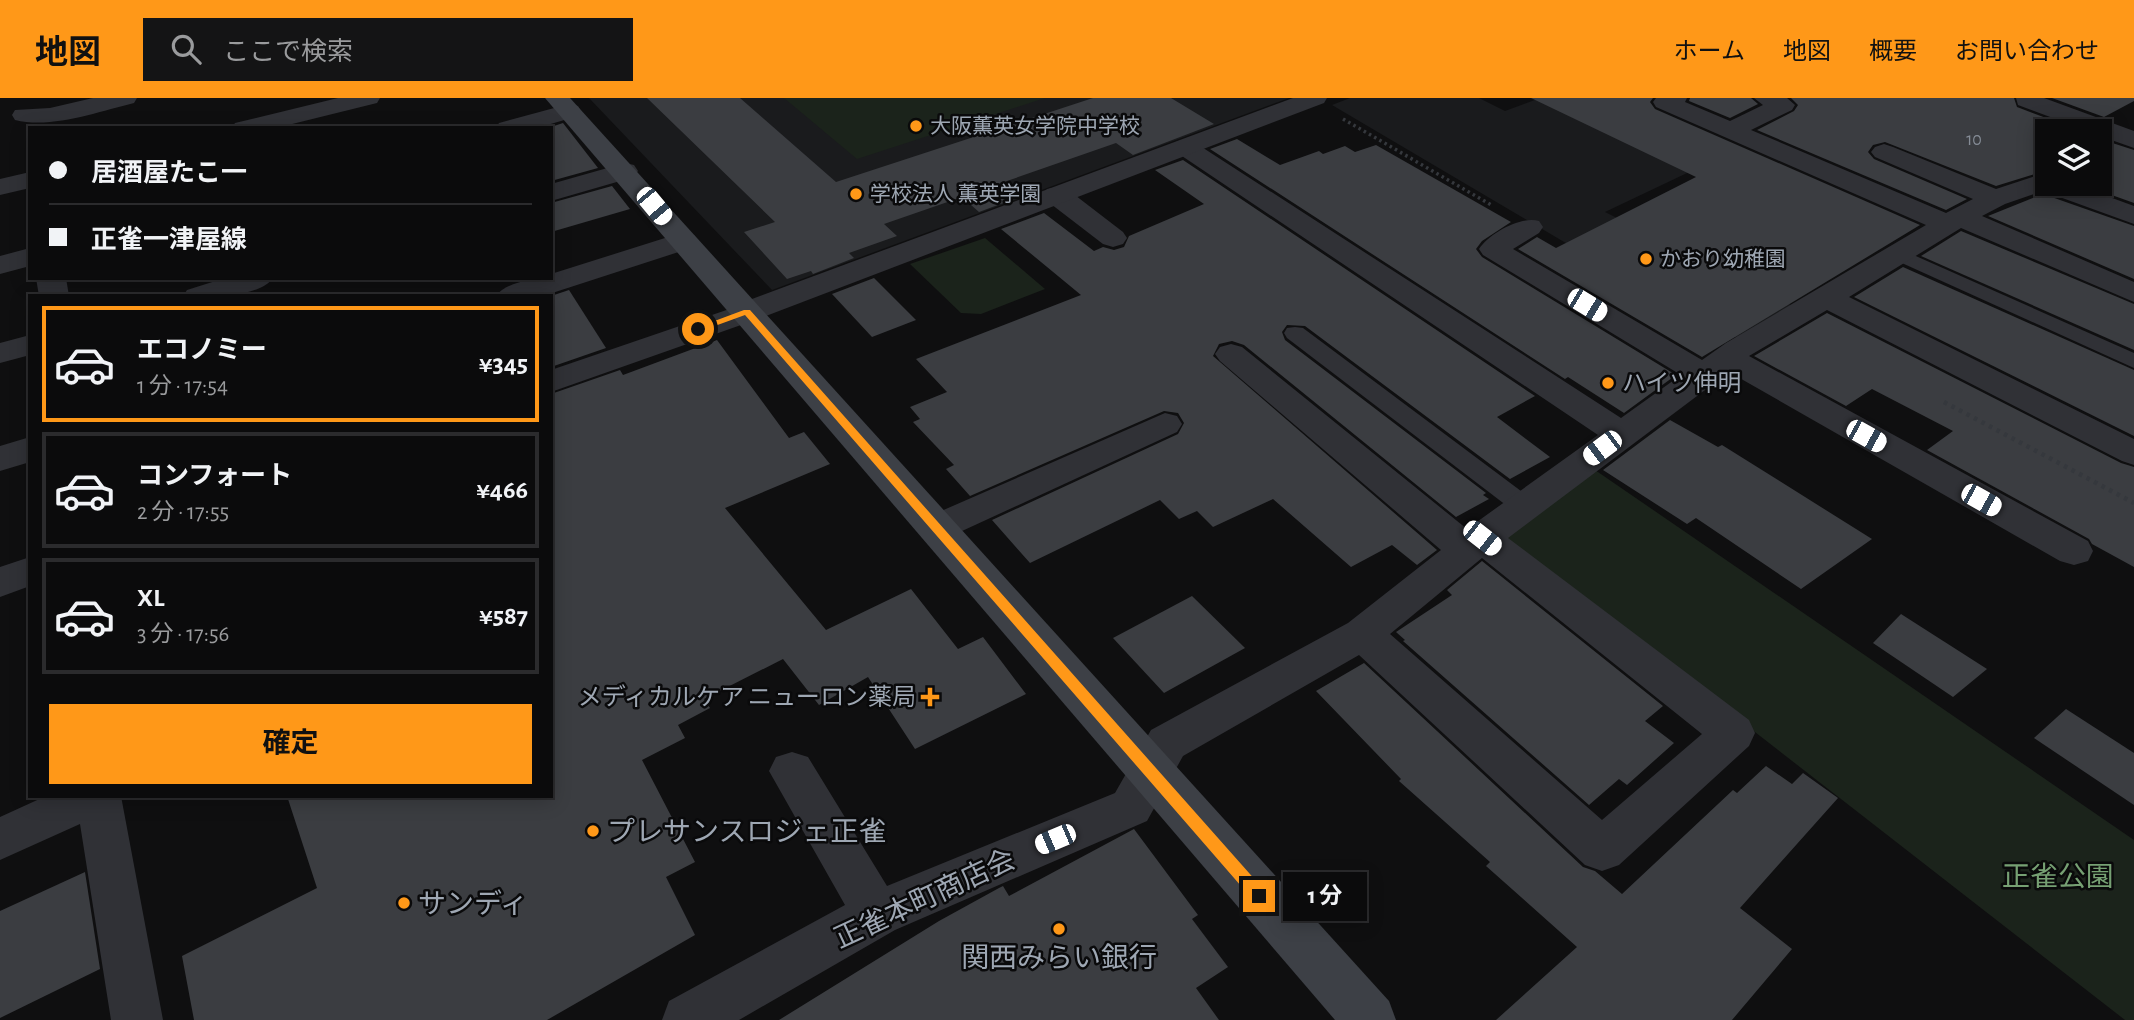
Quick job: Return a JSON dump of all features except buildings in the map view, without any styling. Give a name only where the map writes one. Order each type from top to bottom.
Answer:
[{"type":"main road","points":[[563,105],[625,171],[1149,772],[1370,1020]]},
{"type":"street","points":[[28,121],[68,98]]},
{"type":"street","points":[[0,124],[28,121],[125,98]]},
{"type":"street","points":[[252,126],[368,98]]},
{"type":"street","points":[[553,381],[747,312],[1315,98]]},
{"type":"street","points":[[1675,98],[1665,102],[2134,293]]},
{"type":"street","points":[[1731,130],[1783,105],[1766,98]]},
{"type":"street","points":[[2031,98],[2027,100],[2132,140]]},
{"type":"street","points":[[513,126],[563,105]]},
{"type":"street","points":[[2112,151],[2132,140]]},
{"type":"street","points":[[1185,147],[1621,434]]},
{"type":"street","points":[[1884,152],[1995,198]]},
{"type":"street","points":[[553,192],[625,171]]},
{"type":"street","points":[[0,187],[28,180]]},
{"type":"street","name":"正雀本町商店会","points":[[688,1020],[877,914],[1131,807],[1167,743],[1362,634],[1524,506],[1737,350],[1995,198],[2035,186]]},
{"type":"street","points":[[1057,195],[1113,238]]},
{"type":"street","points":[[2083,196],[2134,216]]},
{"type":"street","points":[[1529,227],[1493,249],[2074,551]]},
{"type":"street","points":[[517,294],[684,241]]},
{"type":"street","points":[[0,265],[28,258]]},
{"type":"street","points":[[205,294],[251,280]]},
{"type":"street","points":[[1828,298],[2134,453]]},
{"type":"street","points":[[0,354],[28,346]]},
{"type":"street","points":[[1231,354],[1474,544],[1733,733],[1602,850],[1362,634]]},
{"type":"street","points":[[936,528],[1062,454],[1165,424]]},
{"type":"street","points":[[0,459],[28,450]]},
{"type":"street","points":[[0,582],[28,572]]},
{"type":"street","points":[[792,771],[877,914]]},
{"type":"street","points":[[0,839],[92,798]]},
{"type":"street","points":[[96,798],[137,1020]]},
{"type":"lane","points":[[1900,255],[2134,361]]},
{"type":"lane","points":[[1295,333],[1524,506]]},
{"type":"path","points":[[1937,398],[2134,503]]},
{"type":"shaded area","name":"学校法人 薫英学園","points":[[589,98],[1289,98],[772,290]]},
{"type":"shaded area","name":"かおり幼稚園","points":[[1350,98],[1479,98],[1505,111],[1540,98],[1725,155],[1605,212],[1793,306],[1741,337],[1725,337],[1332,105]]},
{"type":"green space","points":[[784,98],[1045,98],[857,159]]},
{"type":"green space","points":[[985,238],[1045,289],[981,314],[961,313],[910,264]]},
{"type":"green space","name":"正雀公園","points":[[1595,470],[2134,840],[2134,1020],[2125,1020],[1503,536]]},
{"type":"place","name":"大阪薫英女学院中学校","points":[[916,126]]},
{"type":"place","name":"学校法人 薫英学園","points":[[856,194]]},
{"type":"place","name":"かおり幼稚園","points":[[1646,259]]},
{"type":"place","name":"ハイツ伸明","points":[[1608,383]]},
{"type":"place","name":"メディカルケア ニューロン薬局","points":[[930,697]]},
{"type":"place","name":"プレサンスロジェ正雀","points":[[593,831]]},
{"type":"place","name":"サンディ","points":[[404,903]]},
{"type":"place","name":"関西みらい銀行","points":[[1059,929]]},
{"type":"route","points":[[698,329],[747,312],[1259,896]]}]
